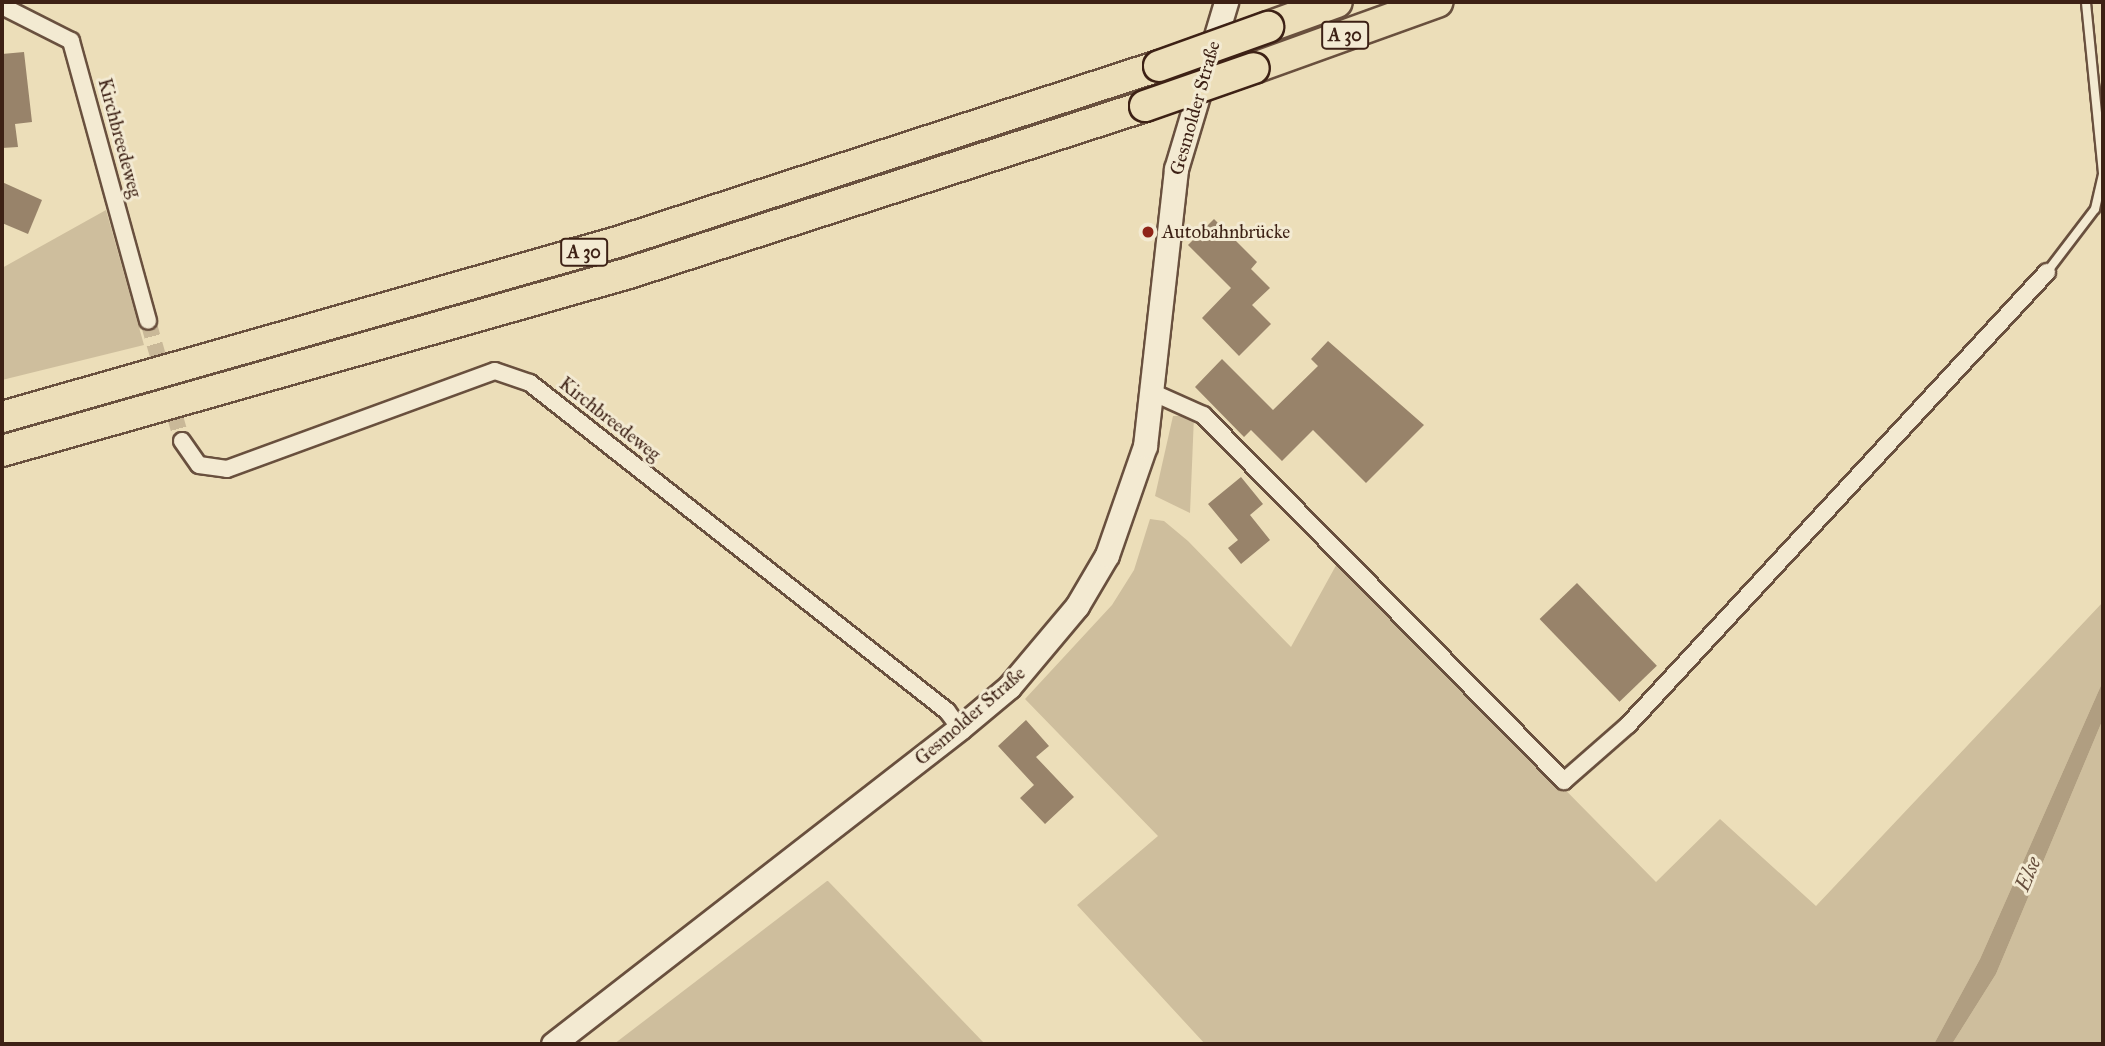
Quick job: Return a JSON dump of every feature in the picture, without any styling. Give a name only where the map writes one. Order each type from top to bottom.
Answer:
[{"type":"highway","name":"A 30","points":[[2,417],[621,241],[1159,66],[1337,2]]},
{"type":"highway","name":"A 30","points":[[2,451],[616,277],[1145,106],[1437,2]]},
{"type":"street","name":"Gesmolder Straße","points":[[553,1044],[1009,687],[1088,589],[1130,499],[1154,393],[1176,169],[1226,2]]},
{"type":"street","name":"Kirchbreedeweg","points":[[2,6],[71,41],[148,321]]},
{"type":"street","points":[[1154,393],[1203,415],[1564,781],[1628,725],[2047,272]]},
{"type":"street","name":"Kirchbreedeweg","points":[[182,441],[199,465],[227,469],[495,371],[530,383],[947,711],[960,728]]},
{"type":"lane","points":[[2047,272],[2095,209],[2103,173],[2086,2]]},
{"type":"shaded area","points":[[106,210],[144,345],[2,380],[2,268]]},
{"type":"shaded area","points":[[1173,416],[1194,416],[1190,513],[1155,496]]},
{"type":"shaded area","points":[[1150,519],[1164,521],[1188,541],[1291,647],[1339,560],[1656,882],[1720,819],[1816,906],[2103,602],[2103,681],[1980,959],[1934,1044],[1205,1044],[1077,905],[1158,836],[1025,699],[1112,605],[1134,570]]},
{"type":"shaded area","points":[[2103,719],[2103,1044],[1952,1044],[1996,974]]},
{"type":"shaded area","points":[[827,881],[985,1044],[614,1044]]},
{"type":"water","name":"Else","points":[[2103,681],[2103,719],[1996,974],[1952,1044],[1934,1044],[1980,959]]},
{"type":"building","points":[[24,52],[32,122],[15,124],[18,147],[2,148],[2,54]]},
{"type":"building","points":[[2,182],[42,200],[28,234],[2,223]]},
{"type":"building","points":[[1214,219],[1257,262],[1251,269],[1270,288],[1252,305],[1271,324],[1239,356],[1202,318],[1231,288],[1188,245]]},
{"type":"building","points":[[1328,341],[1424,425],[1366,483],[1313,430],[1282,461],[1251,430],[1244,437],[1195,387],[1222,359],[1273,410],[1318,366],[1311,359]]},
{"type":"building","points":[[1241,477],[1263,504],[1250,515],[1270,540],[1241,564],[1228,548],[1238,540],[1208,504]]},
{"type":"building","points":[[1577,583],[1657,666],[1619,702],[1540,619]]},
{"type":"building","points":[[1026,720],[1049,746],[1036,757],[1074,797],[1045,824],[1020,798],[1034,785],[998,746]]},
{"type":"tunnel","points":[[148,321],[182,441]]},
{"type":"place","name":"Autobahnbrücke","points":[[1148,232]]}]
